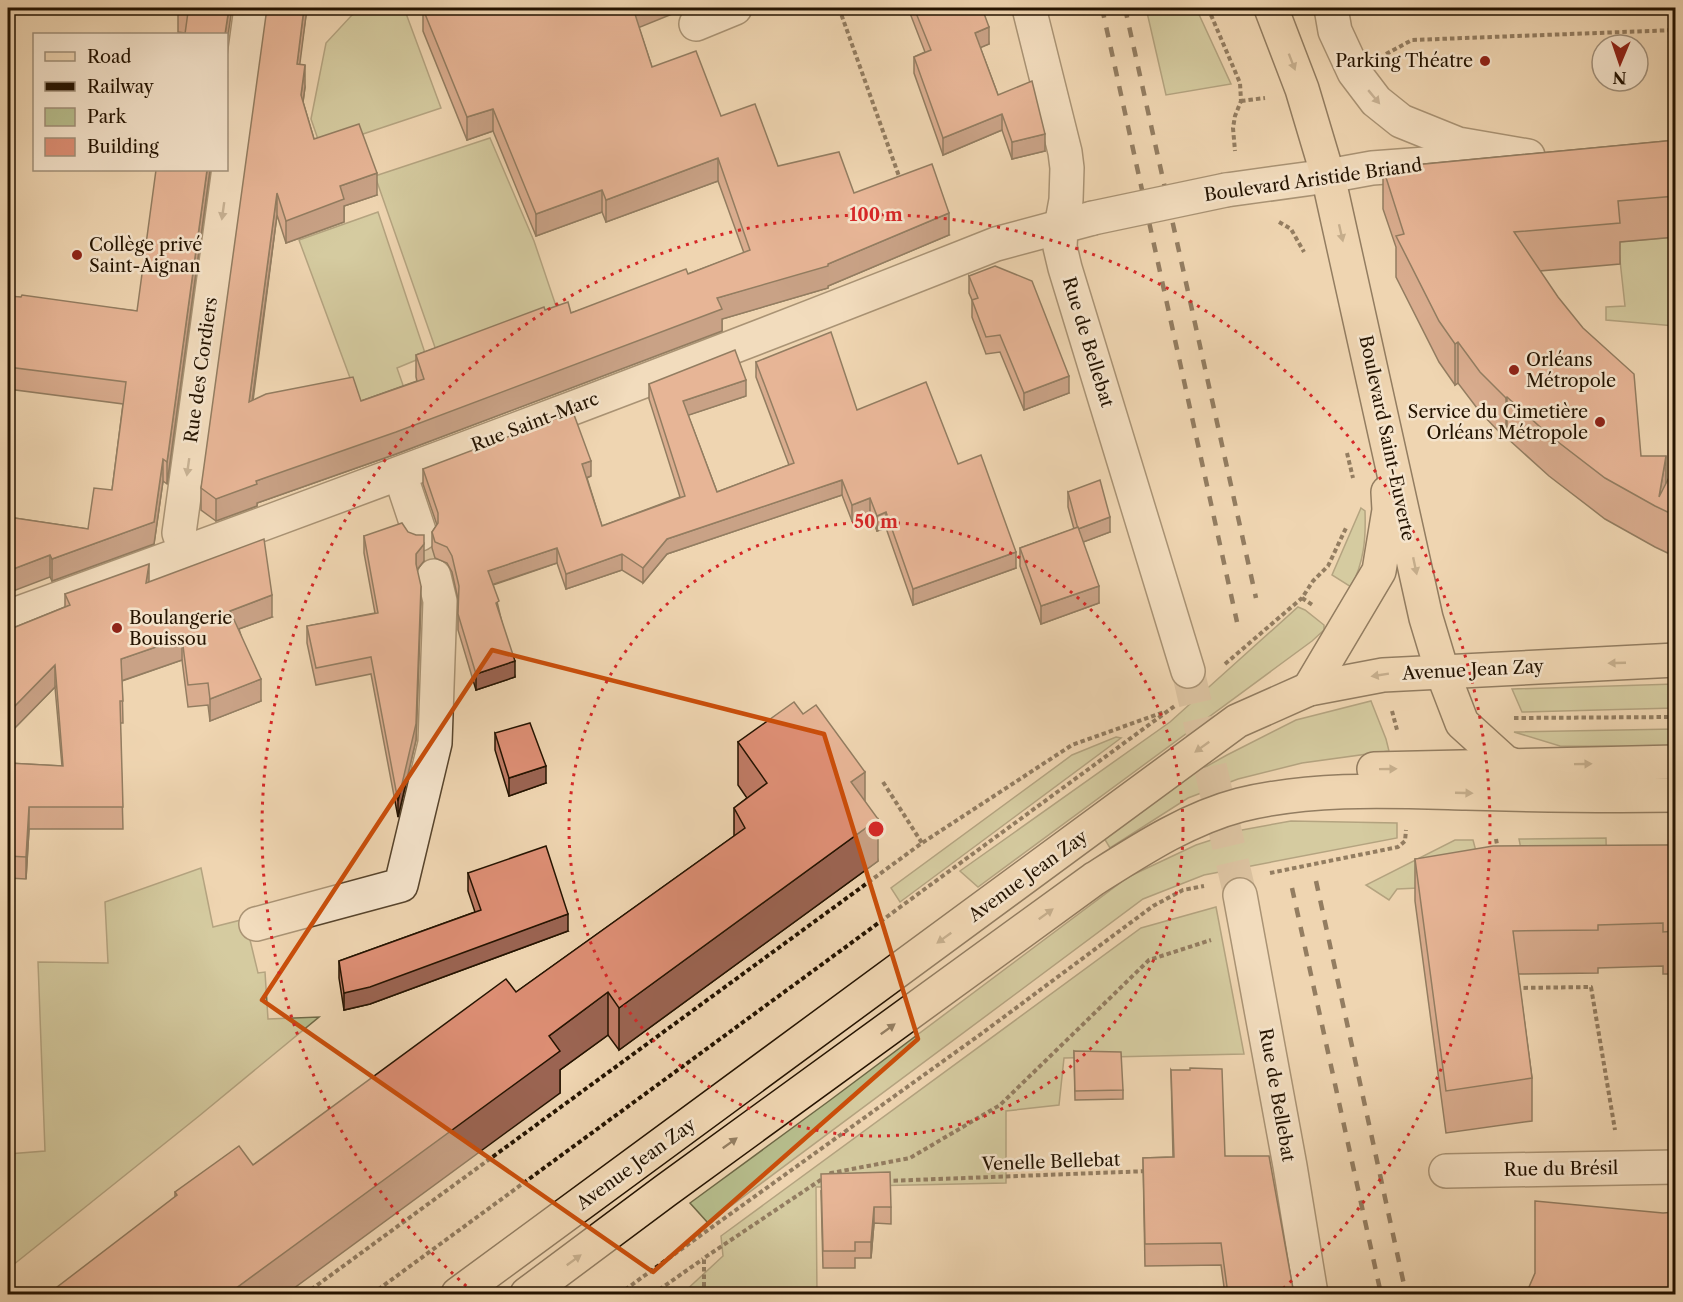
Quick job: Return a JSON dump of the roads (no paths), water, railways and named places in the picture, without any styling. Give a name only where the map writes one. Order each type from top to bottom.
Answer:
[{"type":"main road","name":"Boulevard Saint-Euverte","points":[[1271,8],[1302,89],[1328,176],[1426,618],[1462,723],[1505,762],[1591,796]]},
{"type":"main road","points":[[1309,689],[1379,571],[1389,510],[1384,427]]},
{"type":"main road","name":"Avenue Jean Zay","points":[[458,1294],[1237,722],[1309,689],[1383,675],[1442,670],[1676,660]]},
{"type":"main road","points":[[1293,796],[1362,770],[1676,762]]},
{"type":"main road","points":[[527,1294],[664,1191],[1094,879],[1156,840],[1196,822],[1239,806],[1293,796],[1364,791],[1591,796],[1676,795]]},
{"type":"street","name":"Rue des Cordiers","points":[[186,553],[179,533],[251,8]]},
{"type":"street","points":[[696,24],[735,8]]},
{"type":"street","name":"Rue de Bellebat","points":[[1029,8],[1065,152],[1066,200],[1060,247],[1065,268],[1188,670]]},
{"type":"street","points":[[1331,8],[1335,31],[1354,72],[1376,101],[1401,121],[1458,144],[1528,156]]},
{"type":"street","name":"Boulevard Aristide Briand","points":[[1061,227],[1093,218],[1236,188],[1372,168],[1562,154]]},
{"type":"street","name":"Rue Saint-Marc","points":[[8,617],[400,474],[996,244],[1061,227]]},
{"type":"street","points":[[400,474],[420,534]]},
{"type":"street","points":[[256,924],[400,885],[435,743],[440,601],[434,576]]},
{"type":"street","name":"Rue de Bellebat","points":[[1251,885],[1247,929],[1311,1294]]},
{"type":"street","name":"Rue du Brésil","points":[[1446,1172],[1676,1167]]},
{"type":"tunnel","points":[[420,534],[434,576]]},
{"type":"tunnel","points":[[1188,671],[1240,895]]},
{"type":"railway","points":[[1102,8],[1237,622]]},
{"type":"railway","points":[[1125,8],[1256,598]]},
{"type":"railway","points":[[1316,881],[1406,1294]]},
{"type":"railway","points":[[1292,888],[1381,1294]]},
{"type":"place","name":"Parking Théatre","points":[[1485,61]]},
{"type":"place","name":"Collège privé Saint-Aignan","points":[[77,255]]},
{"type":"place","name":"Orléans Métropole","points":[[1514,370]]},
{"type":"place","name":"Service du Cimetière Orléans Métropole","points":[[1600,422]]},
{"type":"place","name":"Boulangerie Bouissou","points":[[117,628]]}]
